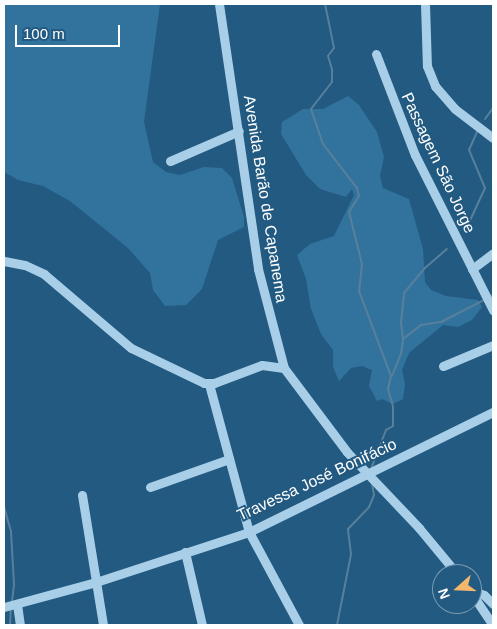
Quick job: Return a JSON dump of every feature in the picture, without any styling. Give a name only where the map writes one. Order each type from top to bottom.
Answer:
[{"type":"street","name":"Avenida Barão de Capanema","points":[[219,4],[258,269],[284,368],[348,452],[448,564]]},
{"type":"street","points":[[425,4],[428,66],[434,86],[456,109],[493,138]]},
{"type":"street","name":"Passagem São Jorge","points":[[376,54],[415,155],[493,310]]},
{"type":"street","points":[[170,161],[239,130]]},
{"type":"street","points":[[472,269],[493,253]]},
{"type":"street","points":[[4,261],[24,264],[44,274],[131,348],[209,384],[262,365],[284,368]]},
{"type":"street","points":[[443,366],[493,345]]},
{"type":"street","points":[[209,384],[249,532],[299,625]]},
{"type":"street","name":"Travessa José Bonifácio","points":[[4,607],[96,582],[249,532],[493,412]]},
{"type":"street","points":[[150,487],[229,459]]},
{"type":"street","points":[[82,495],[103,625]]},
{"type":"street","points":[[185,552],[202,625]]},
{"type":"street","points":[[482,598],[493,604]]},
{"type":"street","points":[[17,604],[20,625]]},
{"type":"street","points":[[482,608],[493,625]]},
{"type":"shaded area","points":[[4,4],[160,4],[144,122],[153,162],[166,172],[180,175],[204,167],[222,168],[232,178],[244,217],[244,227],[218,240],[202,289],[186,305],[165,306],[153,290],[150,273],[128,248],[70,201],[43,186],[18,180],[4,172]]},
{"type":"shaded area","points":[[348,96],[359,105],[377,132],[384,157],[380,176],[383,188],[409,199],[423,249],[425,282],[431,290],[446,296],[478,300],[482,307],[472,320],[458,327],[443,325],[409,353],[402,370],[405,384],[403,399],[393,404],[382,399],[377,401],[369,386],[372,370],[362,366],[351,368],[339,381],[333,367],[333,350],[321,334],[311,309],[306,279],[297,255],[310,244],[334,236],[354,195],[352,189],[346,197],[320,189],[306,175],[281,134],[282,122],[303,109],[323,109]]},
{"type":"waterway","points":[[325,4],[334,48],[328,56],[332,69],[332,82],[311,109],[323,144],[357,188],[359,196],[349,212],[362,264],[359,291],[391,376],[388,389],[393,407],[393,426],[386,430],[372,467]]},
{"type":"waterway","points":[[485,119],[493,108]]},
{"type":"waterway","points":[[467,227],[485,188],[469,150],[478,130]]},
{"type":"waterway","points":[[403,339],[401,323],[404,293],[425,268],[447,249]]},
{"type":"waterway","points":[[392,376],[401,354],[403,339],[421,325],[441,322],[484,300]]},
{"type":"waterway","points":[[337,625],[351,554],[348,529],[369,507],[374,495],[372,484]]},
{"type":"waterway","points":[[4,507],[11,531],[14,585],[12,601]]},
{"type":"waterway","points":[[10,625],[11,608]]}]
